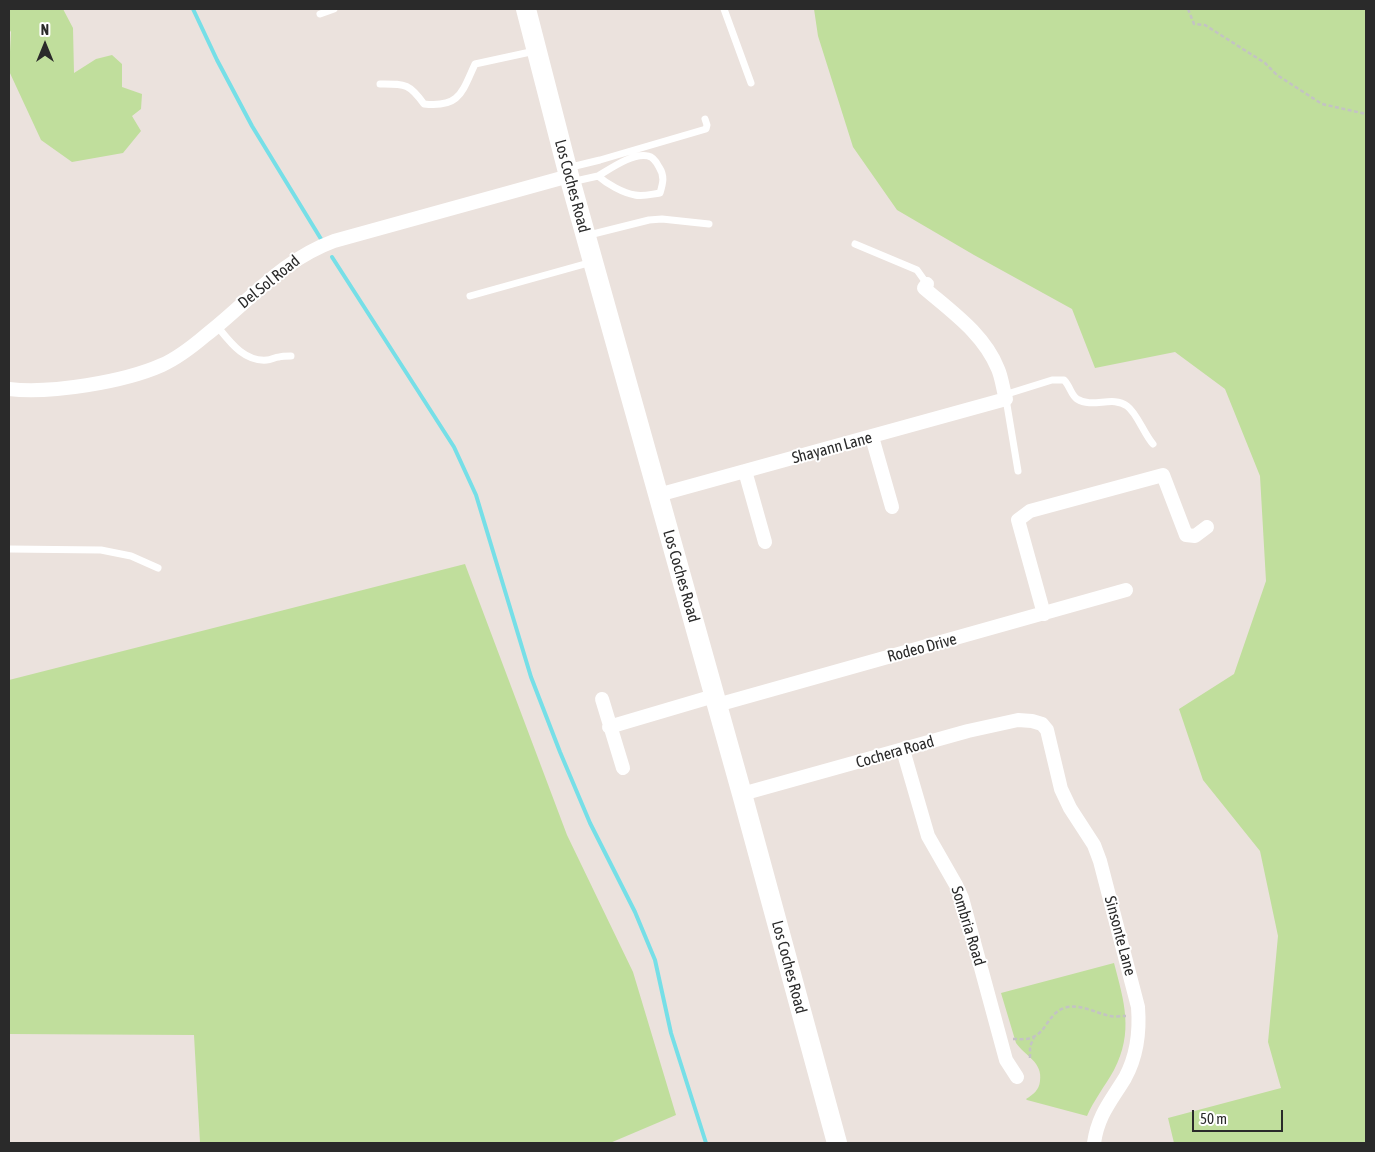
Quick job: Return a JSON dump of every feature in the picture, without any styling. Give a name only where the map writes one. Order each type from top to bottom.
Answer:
[{"type":"main road","name":"Los Coches Road","points":[[526,9],[569,175],[742,794],[837,1143]]},
{"type":"street","name":"Del Sol Road","points":[[9,389],[35,390],[87,385],[149,370],[173,359],[217,326],[280,270],[314,248],[569,175]]},
{"type":"street","points":[[927,284],[924,288],[970,328],[987,348],[999,370],[1005,397]]},
{"type":"street","name":"Shayann Lane","points":[[658,495],[872,437],[1005,397]]},
{"type":"street","points":[[872,437],[892,507]]},
{"type":"street","points":[[745,472],[765,542]]},
{"type":"street","points":[[1044,614],[1018,520],[1030,511],[1163,475],[1186,535],[1195,536],[1207,527]]},
{"type":"street","name":"Rodeo Drive","points":[[609,727],[1044,614],[1126,590]]},
{"type":"street","points":[[602,699],[623,768]]},
{"type":"street","name":"Cochera Road","points":[[742,794],[968,731],[1018,720],[1032,720],[1042,724],[1047,730]]},
{"type":"street","name":"Sinsonte Lane","points":[[1047,730],[1061,789],[1070,808],[1094,845],[1100,861],[1138,1007],[1138,1037],[1134,1058],[1124,1079],[1103,1112],[1094,1143]]},
{"type":"street","name":"Sombria Road","points":[[903,750],[930,840],[960,894],[1006,1060],[1017,1077]]},
{"type":"lane","points":[[320,14],[334,9]]},
{"type":"lane","points":[[724,9],[751,83]]},
{"type":"lane","points":[[380,84],[402,84],[413,89],[424,104],[439,106],[454,101],[464,89],[475,64],[537,50]]},
{"type":"lane","points":[[569,175],[600,160],[706,129],[705,120]]},
{"type":"lane","points":[[569,175],[598,176],[618,164],[637,157],[649,156],[655,160],[662,170],[664,182],[660,193],[646,196],[634,195],[607,184],[598,176]]},
{"type":"lane","points":[[586,236],[649,220],[662,219],[709,224]]},
{"type":"lane","points":[[855,244],[917,270],[927,284]]},
{"type":"lane","points":[[470,296],[593,262]]},
{"type":"lane","points":[[217,326],[232,345],[250,358],[270,360],[291,356]]},
{"type":"lane","points":[[1018,471],[1005,397],[1052,380],[1064,380],[1074,397],[1084,403],[1097,404],[1116,401],[1129,407],[1153,444]]},
{"type":"lane","points":[[9,549],[101,550],[131,556],[158,568]]},
{"type":"path","points":[[1188,9],[1194,24],[1205,25],[1266,63],[1277,75],[1306,95],[1322,104],[1366,114]]},
{"type":"path","points":[[1030,1058],[1030,1044],[1060,1009],[1080,1007],[1110,1016],[1128,1016]]},
{"type":"path","points":[[1012,1039],[1028,1039],[1037,1035]]},
{"type":"green space","points":[[9,9],[63,9],[73,28],[74,73],[96,59],[112,55],[122,64],[122,87],[142,94],[141,109],[132,116],[141,131],[123,153],[72,162],[41,140],[9,71],[11,32],[9,29]]},
{"type":"green space","points":[[814,9],[1366,9],[1366,1143],[1174,1143],[1168,1118],[1281,1088],[1268,1042],[1278,936],[1260,851],[1203,780],[1179,709],[1234,674],[1266,581],[1260,476],[1225,389],[1175,352],[1095,368],[1072,309],[897,210],[853,147],[818,36]]},
{"type":"green space","points":[[465,564],[567,835],[633,972],[676,1115],[610,1143],[200,1143],[194,1035],[9,1034],[9,680]]},
{"type":"green space","points":[[1114,963],[1124,1004],[1124,1043],[1114,1070],[1087,1116],[1027,1100],[1039,1087],[1039,1069],[1016,1043],[1001,993]]},
{"type":"waterway","points":[[193,9],[217,60],[252,126],[321,239]]},
{"type":"waterway","points":[[332,257],[454,447],[476,495],[531,677],[590,823],[635,912],[655,960],[671,1033],[706,1143]]}]
